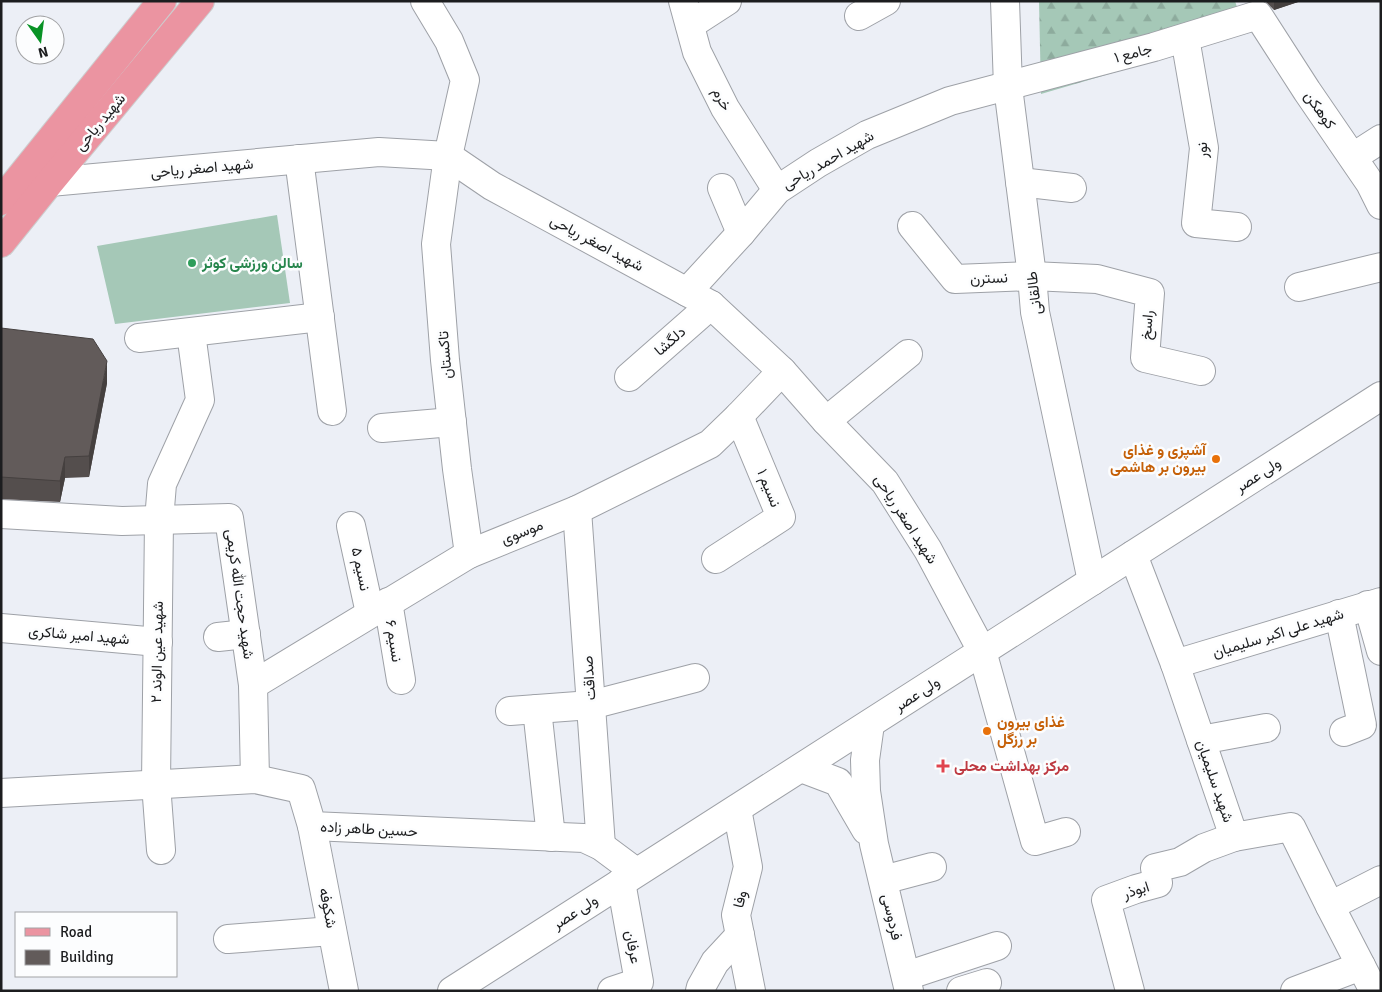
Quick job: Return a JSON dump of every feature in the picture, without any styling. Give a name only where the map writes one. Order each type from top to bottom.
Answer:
[{"type":"main road","name":"شهید ریاحی","points":[[1,201],[162,1]]},
{"type":"main road","name":"شهید ریاحی","points":[[1,243],[200,1]]},
{"type":"street","name":"تاکستان","points":[[425,1],[449,41],[465,80],[448,156],[436,244],[445,360],[469,554]]},
{"type":"street","points":[[686,13],[726,1]]},
{"type":"street","points":[[859,16],[886,1]]},
{"type":"street","name":"طالقانی","points":[[1005,1],[1008,87],[1036,312],[1092,582]]},
{"type":"street","name":"خرم","points":[[686,13],[698,52],[725,108],[777,190]]},
{"type":"street","name":"جامع ۱","points":[[1008,87],[1258,16]]},
{"type":"street","name":"کوهکن","points":[[1258,16],[1370,183],[1381,205]]},
{"type":"street","name":"نور","points":[[1185,38],[1204,148],[1196,223],[1237,228]]},
{"type":"street","name":"شهید احمد ریاحی","points":[[687,292],[777,190],[818,163],[867,135],[950,101],[1008,87]]},
{"type":"street","points":[[1353,158],[1381,140]]},
{"type":"street","name":"شهید اصغر ریاحی","points":[[50,182],[379,152],[448,156],[492,186],[711,305],[782,371],[826,421],[885,482],[928,550],[982,651],[1035,841],[1066,832]]},
{"type":"street","points":[[299,159],[332,411]]},
{"type":"street","points":[[1020,182],[1072,188]]},
{"type":"street","points":[[722,188],[741,233]]},
{"type":"street","name":"نسترن","points":[[912,226],[956,279],[1032,276]]},
{"type":"street","points":[[1299,287],[1381,267]]},
{"type":"street","name":"راسخ","points":[[1032,276],[1097,279],[1150,293],[1145,358],[1201,372]]},
{"type":"street","name":"دلگشا","points":[[629,377],[711,305]]},
{"type":"street","points":[[139,338],[320,317]]},
{"type":"street","name":"شهید عین الوند ۲","points":[[161,850],[156,784],[162,484],[200,400],[191,333]]},
{"type":"street","points":[[826,421],[908,354]]},
{"type":"street","name":"موسوی","points":[[253,685],[469,554],[577,510],[710,444],[782,371]]},
{"type":"street","name":"ولی عصر","points":[[452,991],[1381,396]]},
{"type":"street","name":"نسیم ۱","points":[[716,559],[781,517],[739,416]]},
{"type":"street","points":[[382,428],[452,422]]},
{"type":"street","name":"صداقت","points":[[577,510],[601,846]]},
{"type":"street","name":"شهید حجت الله کریمی","points":[[1,514],[122,521],[229,518],[253,685],[255,779]]},
{"type":"street","name":"نسیم ۵","points":[[351,526],[379,607]]},
{"type":"street","name":"شهید سلیمیان","points":[[1133,555],[1174,664],[1234,837],[1291,827],[1374,991]]},
{"type":"street","points":[[1374,604],[1381,651]]},
{"type":"street","name":"شهید علی اکبر سلیمیان","points":[[1174,664],[1374,604]]},
{"type":"street","name":"نسیم ۶","points":[[379,607],[401,680]]},
{"type":"street","points":[[1339,614],[1362,726],[1344,732]]},
{"type":"street","name":"شهید امیر شاکری","points":[[1,628],[158,642]]},
{"type":"street","points":[[218,637],[246,634]]},
{"type":"street","points":[[510,711],[591,705],[695,678]]},
{"type":"street","points":[[536,709],[551,837]]},
{"type":"street","name":"فردوسی","points":[[870,724],[865,760],[866,791],[874,844],[908,983]]},
{"type":"street","points":[[1201,740],[1266,728]]},
{"type":"street","name":"فردوسی","points":[[801,768],[838,782],[874,844]]},
{"type":"street","name":"حسین طاهر زاده","points":[[1,793],[255,779],[301,790],[312,826],[584,838],[601,846],[628,878]]},
{"type":"street","name":"وفا","points":[[736,809],[748,867],[736,915],[751,991]]},
{"type":"street","name":"شکوفه","points":[[312,826],[344,991]]},
{"type":"street","name":"ابوذر","points":[[1130,991],[1106,900],[1158,883],[1155,868],[1180,862],[1204,848],[1234,837]]},
{"type":"street","points":[[883,880],[932,867]]},
{"type":"street","name":"عرفان","points":[[612,991],[639,982],[628,878]]},
{"type":"street","points":[[1330,906],[1381,880]]},
{"type":"street","points":[[228,939],[332,931]]},
{"type":"street","points":[[700,991],[715,962],[740,935]]},
{"type":"street","points":[[908,983],[997,946]]},
{"type":"street","points":[[1296,991],[1361,966]]},
{"type":"street","points":[[961,991],[987,983]]},
{"type":"green space","points":[[1039,1],[1235,1],[1240,16],[1157,60],[1041,94]]},
{"type":"green space","name":"سالن ورزشی کوثر","points":[[277,215],[290,303],[115,324],[97,246]]},
{"type":"building","points":[[1,328],[93,339],[107,361],[89,456],[65,457],[60,481],[1,477]]},
{"type":"place","name":"سالن ورزشی کوثر","points":[[192,263]]},
{"type":"place","name":"آشپزی و غذای بیرون بر هاشمی","points":[[1216,459]]},
{"type":"place","name":"غذای بیرون بر رزگل","points":[[987,731]]},
{"type":"place","name":"مرکز بهداشت محلی","points":[[943,766]]}]
